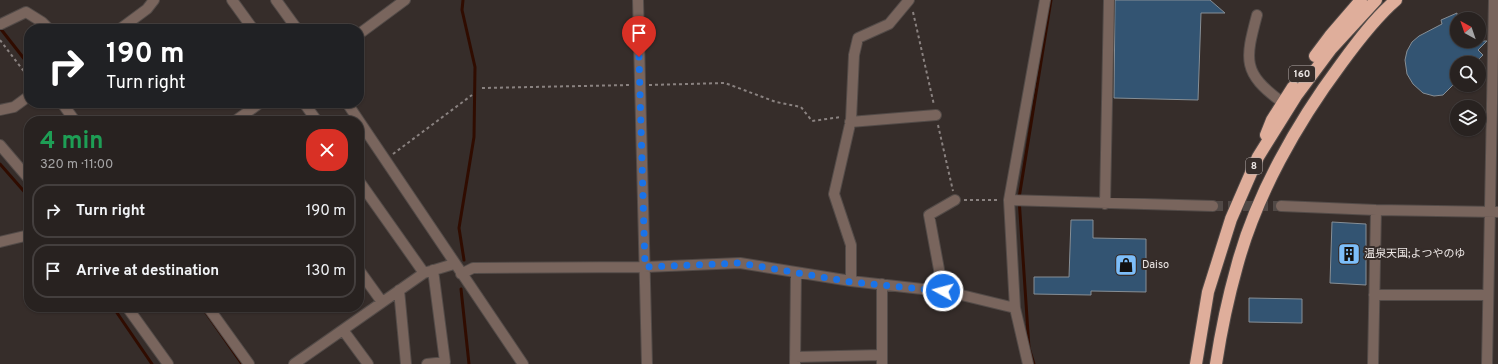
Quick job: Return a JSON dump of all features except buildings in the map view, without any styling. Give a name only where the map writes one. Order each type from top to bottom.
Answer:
[{"type":"highway","name":"160","points":[[1258,157],[1272,120],[1282,102],[1330,36],[1361,0]]},
{"type":"highway","name":"8","points":[[1196,364],[1208,292],[1231,219],[1258,157],[1296,96],[1330,49],[1376,0]]},
{"type":"highway","name":"8","points":[[1216,364],[1237,265],[1255,216],[1281,156],[1318,94],[1352,49],[1386,8],[1396,0]]},
{"type":"street","points":[[127,24],[147,9],[154,0]]},
{"type":"street","points":[[232,0],[249,24]]},
{"type":"street","points":[[276,0],[293,24]]},
{"type":"street","points":[[364,30],[405,0]]},
{"type":"street","points":[[638,0],[647,364]]},
{"type":"street","points":[[851,282],[851,245],[834,194],[851,119],[854,55],[858,38],[890,24],[909,0]]},
{"type":"street","points":[[1028,364],[1015,308],[1009,200],[1045,0]]},
{"type":"street","points":[[1105,204],[1109,0]]},
{"type":"street","points":[[1486,364],[1488,295],[1494,212],[1494,0]]},
{"type":"street","points":[[2,24],[26,12],[44,24]]},
{"type":"street","points":[[1257,14],[1249,44],[1250,62],[1255,77],[1266,91],[1282,102]]},
{"type":"street","points":[[0,110],[14,107],[24,100]]},
{"type":"street","points":[[242,116],[253,108]]},
{"type":"street","points":[[851,119],[936,115]]},
{"type":"street","points":[[364,128],[521,364]]},
{"type":"street","points":[[0,145],[24,173]]},
{"type":"street","points":[[364,188],[428,271],[445,362],[427,364]]},
{"type":"street","points":[[943,291],[928,215],[955,200]]},
{"type":"street","points":[[1009,200],[1027,202],[1213,206]]},
{"type":"street","points":[[1281,206],[1376,210],[1494,212]]},
{"type":"street","points":[[1373,364],[1376,210]]},
{"type":"street","points":[[0,242],[24,236]]},
{"type":"street","points":[[461,274],[473,268],[645,267],[740,263],[851,282],[943,291],[1015,308]]},
{"type":"street","points":[[294,364],[428,271],[454,264]]},
{"type":"street","points":[[796,272],[795,360],[882,359],[882,284]]},
{"type":"street","points":[[364,277],[382,302]]},
{"type":"street","points":[[399,290],[406,364]]},
{"type":"street","points":[[1374,295],[1488,295]]},
{"type":"street","points":[[131,312],[168,364]]},
{"type":"street","points":[[212,312],[250,364]]},
{"type":"street","points":[[343,330],[368,364]]},
{"type":"path","points":[[0,40],[24,71]]},
{"type":"path","points":[[482,88],[726,83],[776,102],[801,107],[812,121],[851,119]]},
{"type":"path","points":[[385,159],[472,95]]},
{"type":"waterway","points":[[463,0],[462,10],[475,67],[474,137],[459,228],[464,260]]},
{"type":"waterway","points":[[1034,364],[1029,348],[1019,198],[1051,0]]},
{"type":"waterway","points":[[0,28],[24,59]]},
{"type":"waterway","points":[[0,164],[24,191]]},
{"type":"waterway","points":[[461,289],[469,364]]},
{"type":"waterway","points":[[116,312],[152,364]]},
{"type":"waterway","points":[[206,312],[242,364]]},
{"type":"tunnel","points":[[1213,206],[1281,206]]},
{"type":"place","name":"温泉天国;よつやのゆ","points":[[1349,254]]},
{"type":"place","name":"Daiso","points":[[1126,265]]},
{"type":"route","points":[[639,57],[645,267],[740,263],[851,282],[943,291]]}]
